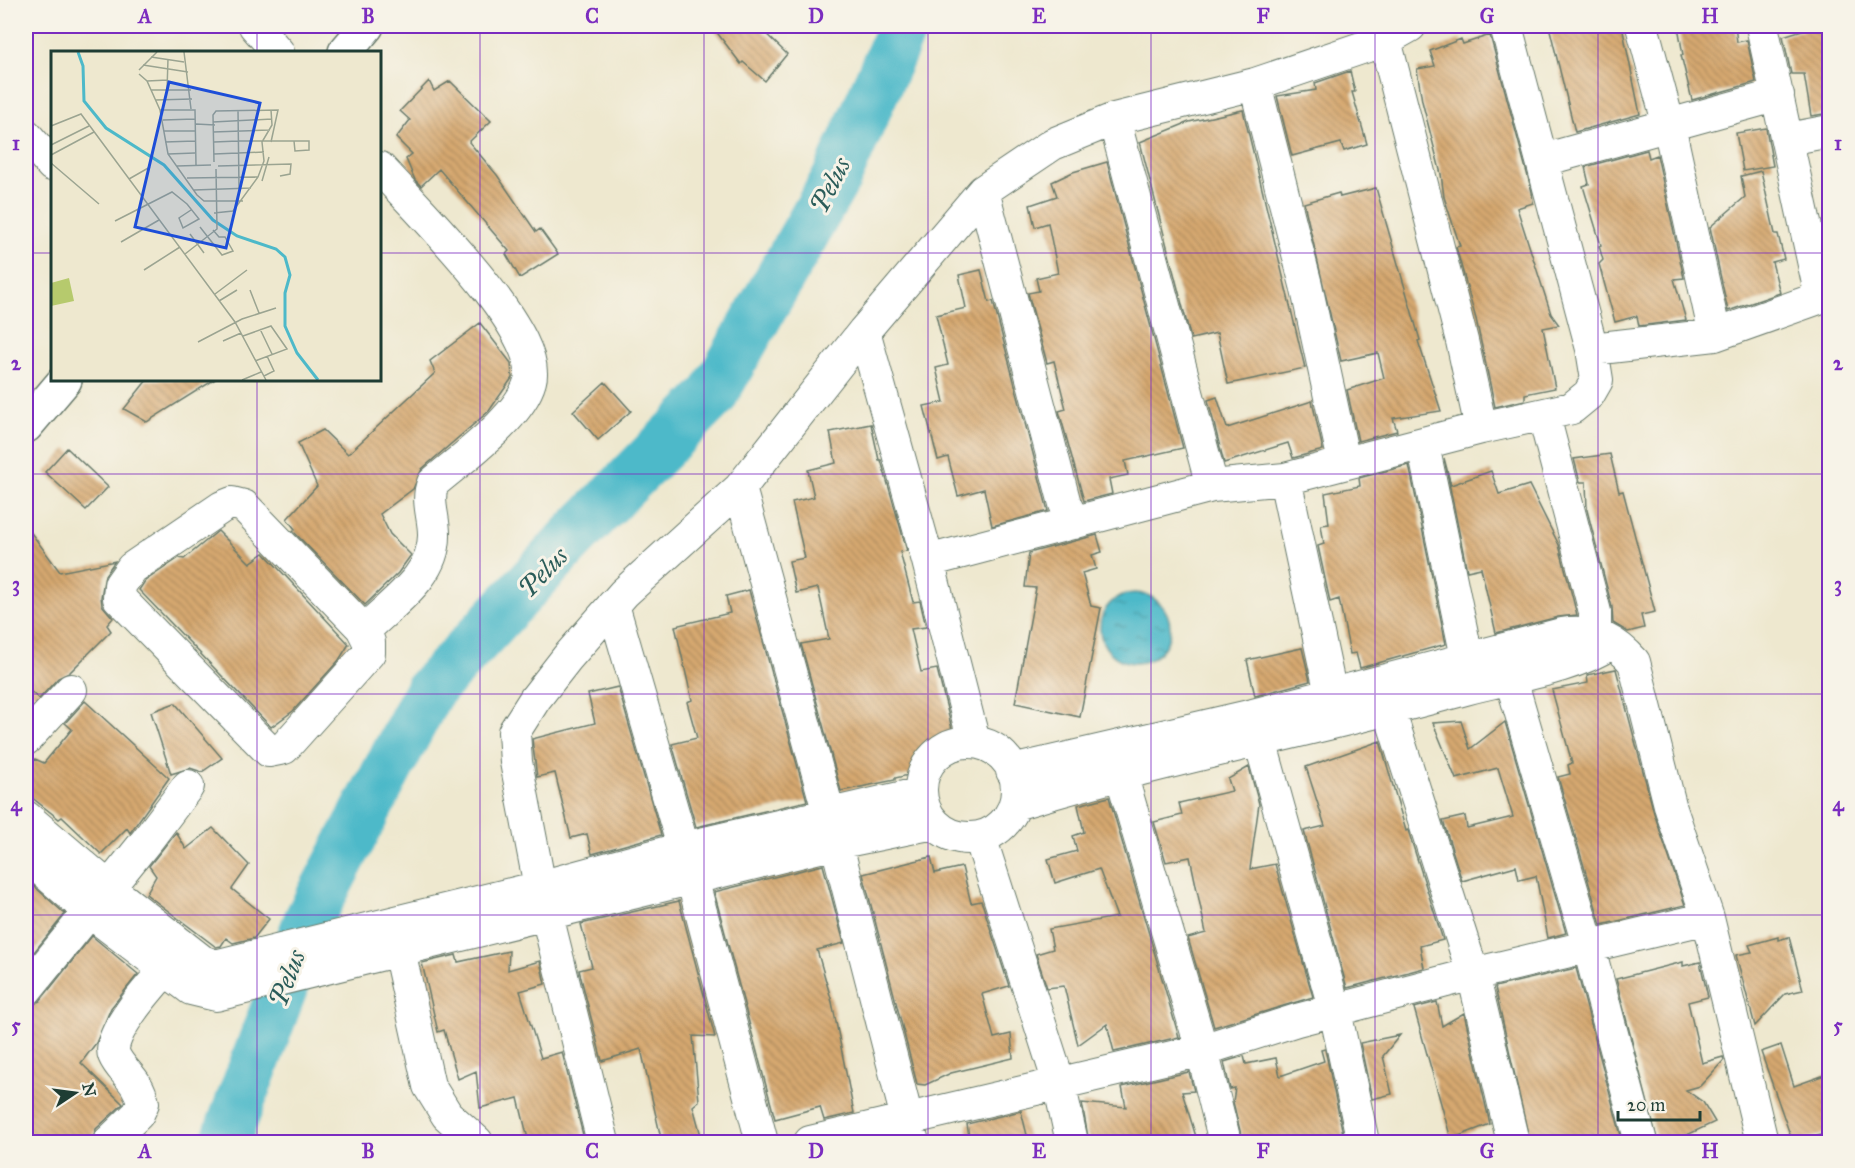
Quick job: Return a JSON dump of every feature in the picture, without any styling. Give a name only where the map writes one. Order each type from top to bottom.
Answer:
[{"type":"street","points":[[255,26],[277,51]]},
{"type":"street","points":[[346,51],[367,26]]},
{"type":"street","points":[[928,561],[1212,486],[1285,479],[1344,462],[1423,445],[1480,428],[1544,416],[1572,408],[1588,394],[1597,380],[1592,349],[1506,26]]},
{"type":"street","points":[[1642,26],[1669,126],[1715,335]]},
{"type":"street","points":[[1592,349],[1715,335],[1826,295],[1762,26]]},
{"type":"street","points":[[603,1143],[544,900],[516,762],[514,732],[567,658],[613,606],[740,488],[864,331],[982,191],[1053,144],[1114,119],[1255,84],[1398,33],[1480,428]]},
{"type":"street","points":[[1255,84],[1306,285],[1344,462]]},
{"type":"street","points":[[1543,160],[1778,95]]},
{"type":"street","points":[[1114,119],[1212,486]]},
{"type":"street","points":[[1788,139],[1830,131]]},
{"type":"street","points":[[26,135],[51,164]]},
{"type":"street","points":[[362,628],[369,626],[425,571],[435,548],[429,500],[433,483],[514,411],[531,380],[527,352],[500,302],[381,169]]},
{"type":"street","points":[[982,191],[1062,492],[1074,523]]},
{"type":"street","points":[[864,331],[928,561],[974,742]]},
{"type":"street","points":[[26,426],[64,381]]},
{"type":"street","points":[[1544,416],[1594,612],[1603,638]]},
{"type":"street","points":[[1423,445],[1469,673]]},
{"type":"street","points":[[1285,479],[1333,708]]},
{"type":"street","points":[[740,488],[833,829],[911,1131]]},
{"type":"street","points":[[232,504],[244,506],[362,628],[369,642],[369,653],[284,748],[269,751],[119,598],[120,585],[132,568],[222,507],[232,504]]},
{"type":"street","points":[[613,606],[692,878],[762,1143]]},
{"type":"street","points":[[1012,771],[1118,761],[1333,708],[1389,711],[1469,673],[1506,662],[1580,631],[1603,638],[1634,662],[1671,809],[1708,918],[1762,1143]]},
{"type":"street","points":[[1506,662],[1589,948],[1641,1143]]},
{"type":"street","points":[[1333,708],[1379,680],[1469,673]]},
{"type":"street","points":[[1379,680],[1473,974],[1514,1143]]},
{"type":"street","points":[[26,739],[71,690]]},
{"type":"street","points":[[1257,727],[1335,1011],[1363,1143]]},
{"type":"street","points":[[974,742],[990,747],[1004,757],[1017,787],[1015,804],[1007,819],[995,830],[980,837],[963,838],[948,834],[934,823],[925,809],[921,793],[923,776],[930,762],[942,750],[957,743],[974,742]]},
{"type":"street","points":[[1015,804],[1118,761]]},
{"type":"street","points":[[1118,761],[1202,1050],[1225,1143]]},
{"type":"street","points":[[26,990],[100,900],[188,786]]},
{"type":"street","points":[[26,856],[100,900],[175,959],[190,989],[207,994],[226,978],[544,900],[692,878],[833,829],[921,793]]},
{"type":"street","points":[[26,817],[100,900]]},
{"type":"street","points":[[544,900],[683,848],[833,829],[934,823]]},
{"type":"street","points":[[980,837],[1059,1083],[1072,1143]]},
{"type":"street","points":[[810,1143],[911,1131],[1059,1083],[1202,1050],[1473,974],[1708,918]]},
{"type":"street","points":[[388,938],[429,1086],[447,1115],[477,1143]]},
{"type":"street","points":[[109,1143],[138,1114],[143,1102],[134,1079],[114,1054],[114,1045],[136,1002],[175,959]]},
{"type":"water","points":[[1135,593],[1148,596],[1160,603],[1167,615],[1170,628],[1167,641],[1160,653],[1148,660],[1135,663],[1122,660],[1110,653],[1103,641],[1100,628],[1103,615],[1110,603],[1122,596]]},
{"type":"building","points":[[712,26],[758,26],[787,54],[765,81],[743,62],[741,64]]},
{"type":"building","points":[[1549,26],[1622,26],[1640,114],[1575,132]]},
{"type":"building","points":[[1678,26],[1735,26],[1737,42],[1747,40],[1756,82],[1692,100],[1681,55],[1683,55]]},
{"type":"building","points":[[1815,26],[1830,26],[1830,113],[1811,116],[1804,74],[1791,74],[1783,36]]},
{"type":"building","points":[[1490,35],[1532,192],[1533,203],[1517,208],[1551,314],[1559,325],[1543,328],[1555,388],[1525,394],[1525,400],[1495,407],[1476,319],[1456,247],[1460,246],[1444,197],[1441,174],[1422,101],[1417,69],[1435,66],[1430,51],[1461,39],[1463,44]]},
{"type":"building","points":[[1350,71],[1355,92],[1352,92],[1367,144],[1344,151],[1341,143],[1292,156],[1277,96],[1316,90],[1315,83]]},
{"type":"building","points":[[429,81],[434,91],[450,81],[491,121],[469,142],[497,175],[536,232],[540,229],[558,254],[520,278],[506,254],[509,251],[439,169],[421,186],[415,180],[406,159],[412,154],[396,138],[410,120],[400,111]]},
{"type":"building","points":[[1243,110],[1305,368],[1228,384],[1217,333],[1191,339],[1140,142],[1189,122]]},
{"type":"building","points":[[1766,128],[1773,166],[1743,171],[1736,133]]},
{"type":"building","points":[[1647,150],[1649,158],[1657,155],[1684,278],[1674,279],[1686,320],[1639,326],[1637,316],[1615,322],[1599,264],[1603,260],[1599,246],[1601,245],[1583,186],[1589,184],[1585,167]]},
{"type":"building","points":[[1107,162],[1183,448],[1125,461],[1128,475],[1109,479],[1112,494],[1084,501],[1059,411],[1066,409],[1054,361],[1047,363],[1028,293],[1039,291],[1036,278],[1058,273],[1048,223],[1035,227],[1030,205],[1057,196],[1052,182],[1073,172]]},
{"type":"building","points":[[1761,171],[1775,234],[1778,234],[1784,259],[1772,262],[1780,293],[1728,311],[1710,227],[1745,197],[1741,176]]},
{"type":"building","points":[[1376,188],[1420,340],[1418,341],[1441,411],[1393,418],[1397,431],[1358,441],[1347,390],[1384,378],[1378,353],[1341,361],[1304,203],[1339,193],[1340,197]]},
{"type":"building","points":[[981,270],[989,302],[993,301],[1048,511],[992,526],[984,489],[958,496],[948,457],[938,460],[924,406],[944,402],[936,368],[948,365],[936,315],[966,308],[959,275]]},
{"type":"building","points":[[480,323],[511,363],[512,378],[489,411],[422,469],[413,489],[380,514],[390,534],[411,555],[398,573],[365,605],[293,531],[295,529],[287,519],[317,486],[298,443],[323,430],[348,454],[435,373],[430,361]]},
{"type":"building","points":[[146,381],[212,381],[147,422],[124,409]]},
{"type":"building","points":[[605,382],[631,411],[598,440],[573,411]]},
{"type":"building","points":[[1217,397],[1227,428],[1312,401],[1323,450],[1293,458],[1288,443],[1224,463],[1208,400]]},
{"type":"building","points":[[871,424],[879,460],[881,460],[907,551],[900,552],[913,602],[920,601],[926,627],[911,629],[921,672],[937,669],[954,737],[933,742],[935,748],[918,752],[922,772],[841,791],[801,644],[829,639],[818,588],[796,593],[789,561],[805,558],[792,502],[814,497],[808,470],[836,463],[830,432]]},
{"type":"building","points":[[67,448],[108,487],[86,510],[45,472]]},
{"type":"building","points":[[1610,454],[1619,492],[1623,491],[1655,612],[1641,615],[1644,628],[1628,632],[1613,623],[1612,607],[1587,510],[1586,482],[1580,482],[1574,459]]},
{"type":"building","points":[[1444,458],[1451,485],[1491,471],[1499,494],[1529,485],[1559,545],[1577,615],[1558,617],[1496,633],[1481,568],[1467,571]]},
{"type":"building","points":[[1409,465],[1446,644],[1360,668],[1356,653],[1350,654],[1339,599],[1330,602],[1318,546],[1324,544],[1321,525],[1329,524],[1325,493],[1360,486],[1359,478]]},
{"type":"building","points":[[26,526],[60,572],[115,561],[105,575],[101,597],[102,605],[113,618],[107,625],[111,631],[69,673],[58,678],[39,699],[26,687]]},
{"type":"building","points":[[218,531],[250,563],[264,553],[349,644],[339,660],[293,711],[271,727],[139,590],[145,581],[179,558],[184,559]]},
{"type":"building","points":[[1097,535],[1102,552],[1092,555],[1096,569],[1082,573],[1091,606],[1101,608],[1080,717],[1015,703],[1036,588],[1025,587],[1029,553]]},
{"type":"building","points":[[749,590],[807,801],[696,827],[672,744],[697,738],[687,702],[692,700],[675,626],[730,613],[726,596]]},
{"type":"building","points":[[1302,648],[1310,681],[1255,696],[1247,660]]},
{"type":"building","points":[[1616,669],[1654,813],[1685,905],[1601,925],[1558,777],[1570,774],[1568,765],[1572,763],[1552,690],[1588,683],[1587,675]]},
{"type":"building","points":[[618,687],[661,835],[592,854],[587,834],[571,838],[555,773],[537,777],[532,739],[595,723],[588,694]]},
{"type":"building","points":[[85,701],[169,778],[130,833],[127,828],[101,854],[62,817],[59,819],[26,793],[26,778],[35,759],[44,763],[72,729],[65,723]]},
{"type":"building","points":[[175,703],[222,758],[202,772],[190,768],[171,774],[151,712]]},
{"type":"building","points":[[1461,721],[1470,749],[1505,722],[1566,933],[1548,938],[1536,876],[1519,880],[1516,866],[1462,881],[1443,821],[1465,816],[1467,828],[1513,817],[1498,768],[1456,779],[1433,723]]},
{"type":"building","points":[[1380,741],[1406,831],[1408,830],[1443,940],[1420,946],[1424,968],[1347,988],[1304,831],[1325,826],[1306,767]]},
{"type":"building","points":[[1249,767],[1259,804],[1250,869],[1275,864],[1313,997],[1214,1027],[1188,938],[1206,933],[1190,857],[1166,862],[1154,822],[1182,815],[1179,803],[1232,791],[1228,779]]},
{"type":"building","points":[[1109,797],[1179,1037],[1114,1052],[1107,1024],[1078,1045],[1064,986],[1047,988],[1036,954],[1053,949],[1049,929],[1117,917],[1099,869],[1055,883],[1048,859],[1077,851],[1073,836],[1084,832],[1078,805]]},
{"type":"building","points":[[213,828],[249,865],[232,889],[269,919],[254,938],[233,943],[226,938],[221,946],[216,947],[146,894],[156,876],[149,866],[176,832],[186,849]]},
{"type":"building","points":[[931,857],[935,873],[962,867],[971,903],[981,901],[1009,986],[982,994],[994,1038],[1011,1034],[1013,1058],[951,1073],[925,1085],[917,1084],[863,874]]},
{"type":"building","points":[[823,865],[844,943],[817,950],[832,1002],[854,1113],[824,1120],[820,1107],[775,1119],[714,892]]},
{"type":"building","points":[[26,879],[65,914],[26,962]]},
{"type":"building","points":[[679,901],[715,1037],[693,1036],[699,1101],[693,1106],[703,1143],[662,1143],[641,1049],[602,1061],[579,970],[592,967],[581,924]]},
{"type":"building","points":[[92,936],[138,974],[111,1008],[96,1043],[81,1063],[123,1104],[96,1129],[92,1143],[26,1143],[26,1008],[40,1001]]},
{"type":"building","points":[[1778,937],[1778,940],[1789,937],[1803,990],[1785,994],[1755,1026],[1736,955],[1752,952],[1749,945]]},
{"type":"building","points":[[509,951],[508,970],[540,961],[545,984],[520,991],[541,1058],[562,1052],[585,1143],[529,1143],[518,1098],[480,1108],[476,1071],[458,1079],[444,1030],[438,1032],[422,963],[456,955],[458,962]]},
{"type":"building","points":[[1683,962],[1683,966],[1700,962],[1708,997],[1688,1002],[1702,1063],[1723,1057],[1724,1060],[1700,1086],[1686,1090],[1703,1102],[1715,1122],[1670,1143],[1658,1143],[1616,979]]},
{"type":"building","points":[[1576,968],[1623,1143],[1530,1143],[1495,987]]},
{"type":"building","points":[[1437,1002],[1442,1026],[1464,1013],[1490,1124],[1451,1139],[1414,1008]]},
{"type":"building","points":[[1400,1035],[1383,1056],[1392,1094],[1372,1099],[1360,1043]]},
{"type":"building","points":[[1781,1045],[1794,1086],[1830,1073],[1830,1133],[1805,1139],[1802,1143],[1793,1143],[1761,1052]]},
{"type":"building","points":[[1325,1049],[1345,1143],[1243,1143],[1233,1102],[1235,1088],[1230,1089],[1224,1062],[1244,1056],[1246,1064],[1276,1058],[1280,1076],[1324,1061],[1321,1050]]},
{"type":"building","points":[[1189,1072],[1194,1091],[1182,1092],[1198,1143],[1089,1143],[1082,1103],[1126,1107],[1122,1087]]},
{"type":"building","points":[[1021,1111],[1029,1143],[970,1143],[967,1124]]},
{"type":"waterway","name":"Pelus","points":[[225,1142],[308,921],[429,691],[572,538],[713,395],[837,177],[903,26]]}]
